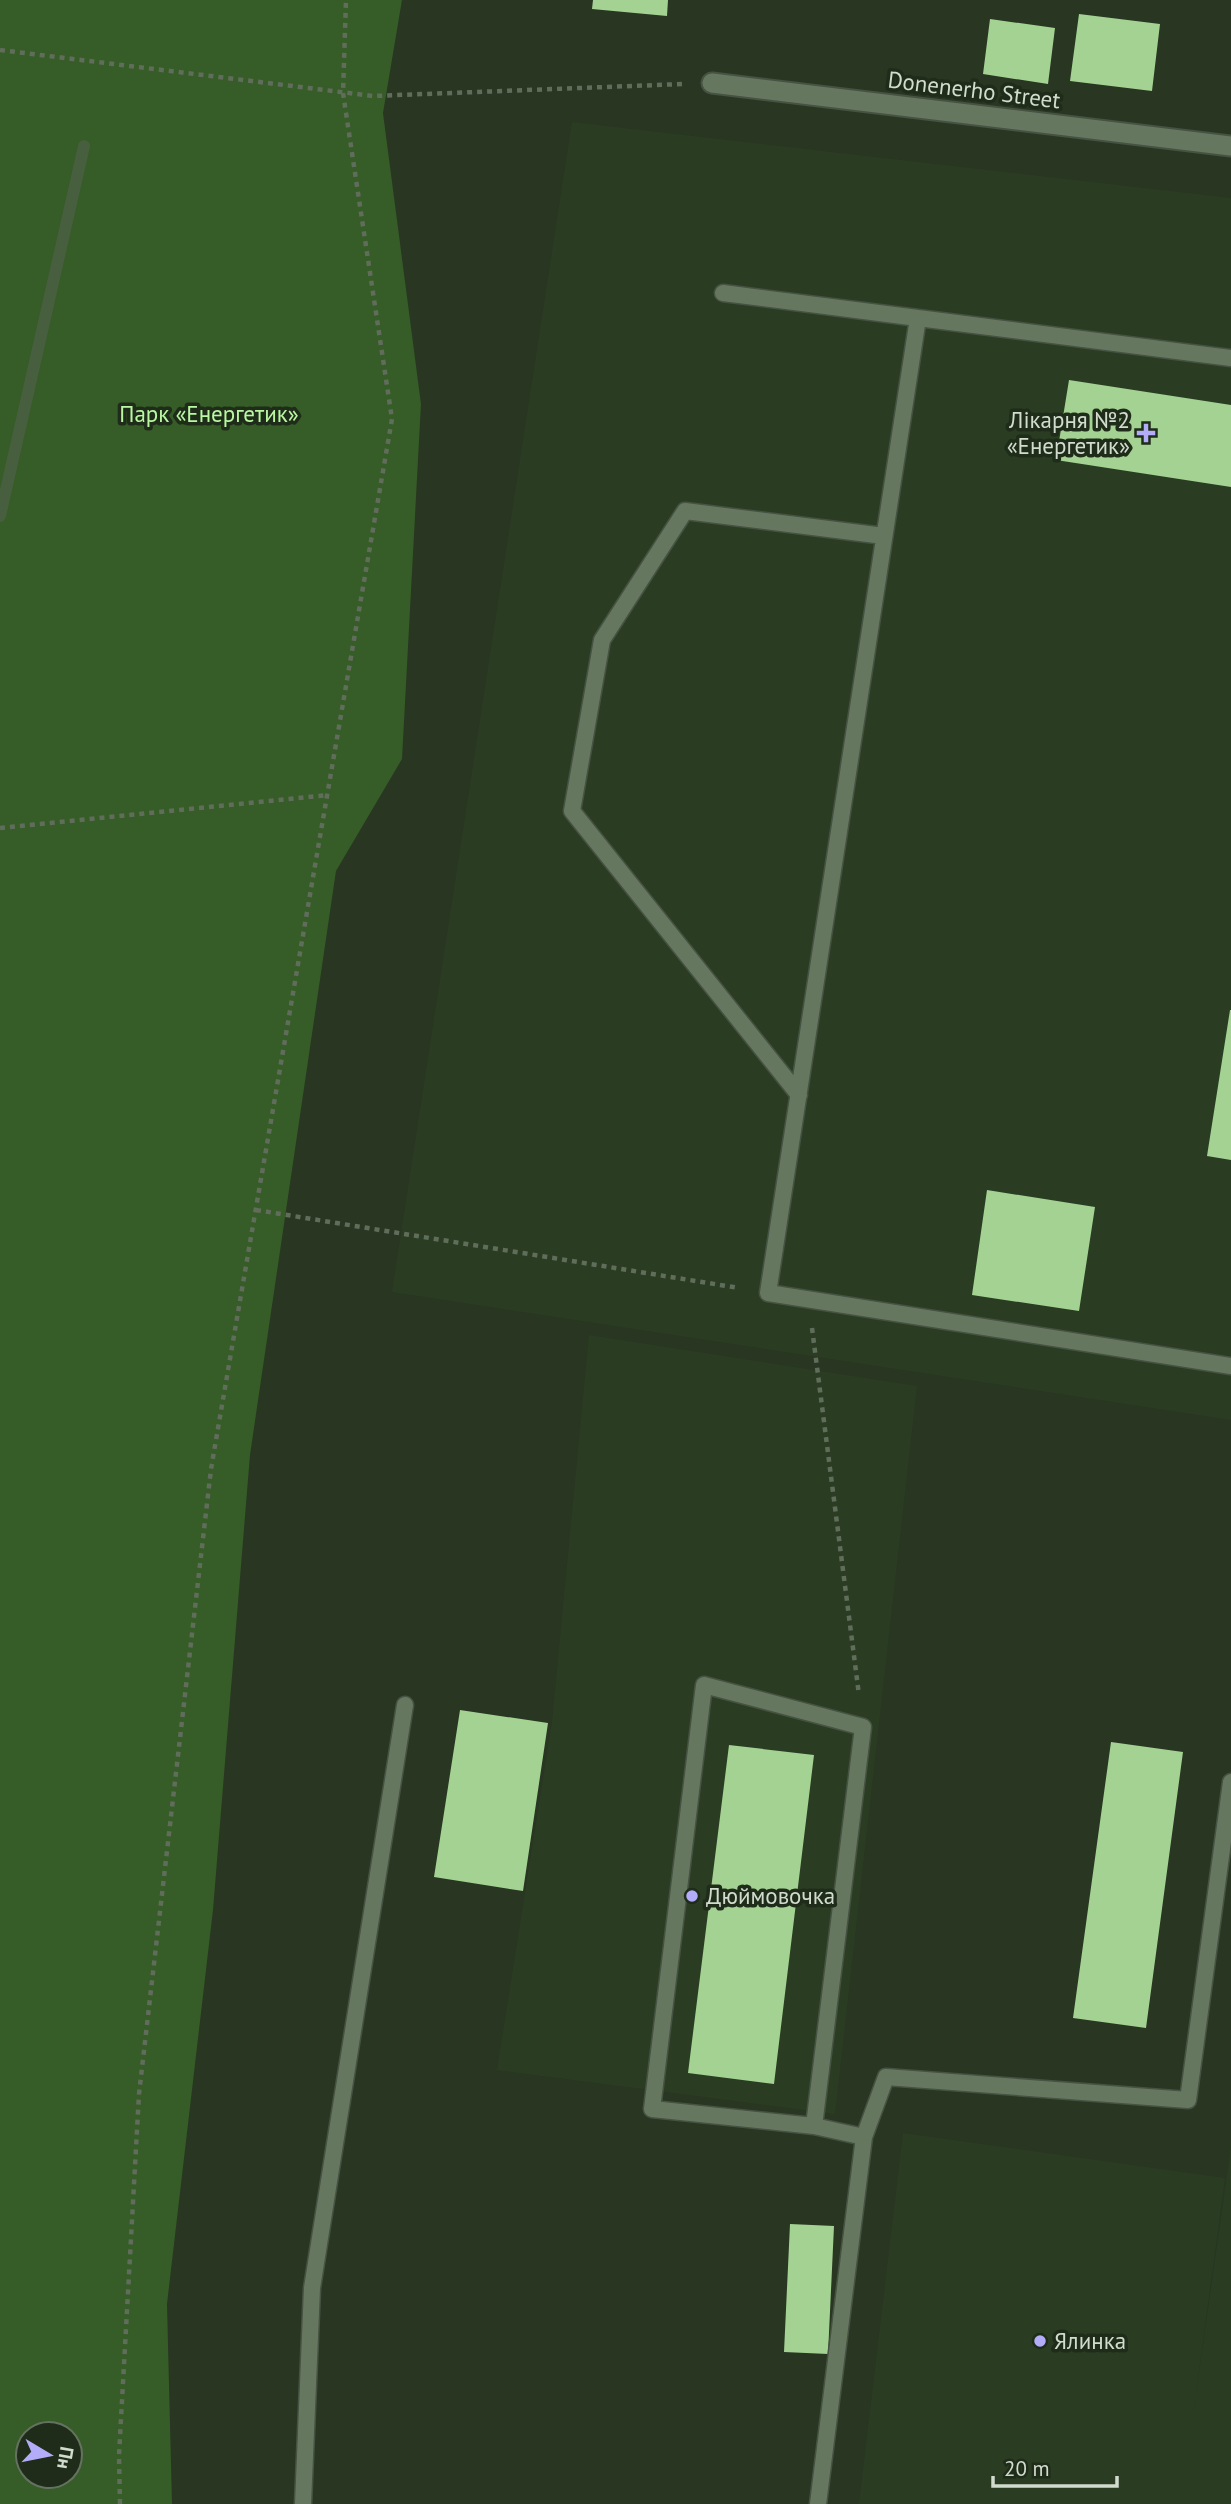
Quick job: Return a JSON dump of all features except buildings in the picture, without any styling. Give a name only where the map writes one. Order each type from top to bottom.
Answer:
[{"type":"street","name":"Donenerho Street","points":[[712,83],[1231,146]]},
{"type":"lane","points":[[723,293],[1231,358]]},
{"type":"lane","points":[[918,318],[768,1293],[1231,1366]]},
{"type":"lane","points":[[799,1095],[572,811],[602,640],[685,510],[884,536]]},
{"type":"lane","points":[[814,2126],[863,1727],[704,1685],[652,2109],[814,2126],[864,2137]]},
{"type":"lane","points":[[303,2504],[312,2288],[405,1705]]},
{"type":"lane","points":[[818,2504],[864,2137],[886,2077],[1188,2100],[1231,1782]]},
{"type":"path","points":[[120,2504],[119,2455],[139,2094],[211,1469],[392,419],[343,93],[346,0]]},
{"type":"path","points":[[0,50],[373,96],[712,83]]},
{"type":"path","points":[[0,828],[328,795]]},
{"type":"path","points":[[256,1210],[768,1293]]},
{"type":"path","points":[[809,1300],[863,1727]]},
{"type":"shaded area","points":[[572,122],[1231,198],[1231,1420],[392,1292]]},
{"type":"shaded area","name":"Дюймовочка","points":[[589,1335],[917,1386],[835,2114],[497,2070],[552,1722]]},
{"type":"shaded area","name":"Ялинка","points":[[903,2133],[1225,2178],[1193,2415],[1231,2147],[1231,2504],[859,2504]]},
{"type":"green space","name":"Парк «Енергетик»","points":[[0,0],[402,0],[383,113],[421,404],[402,759],[336,871],[250,1455],[213,1910],[167,2304],[172,2504],[0,2504]]},
{"type":"waterway","points":[[0,516],[84,146]]},
{"type":"place","name":"Лікарня №2 «Енергетик»","points":[[1146,433]]},
{"type":"place","name":"Дюймовочка","points":[[692,1896]]},
{"type":"place","name":"Ялинка","points":[[1040,2341]]}]
